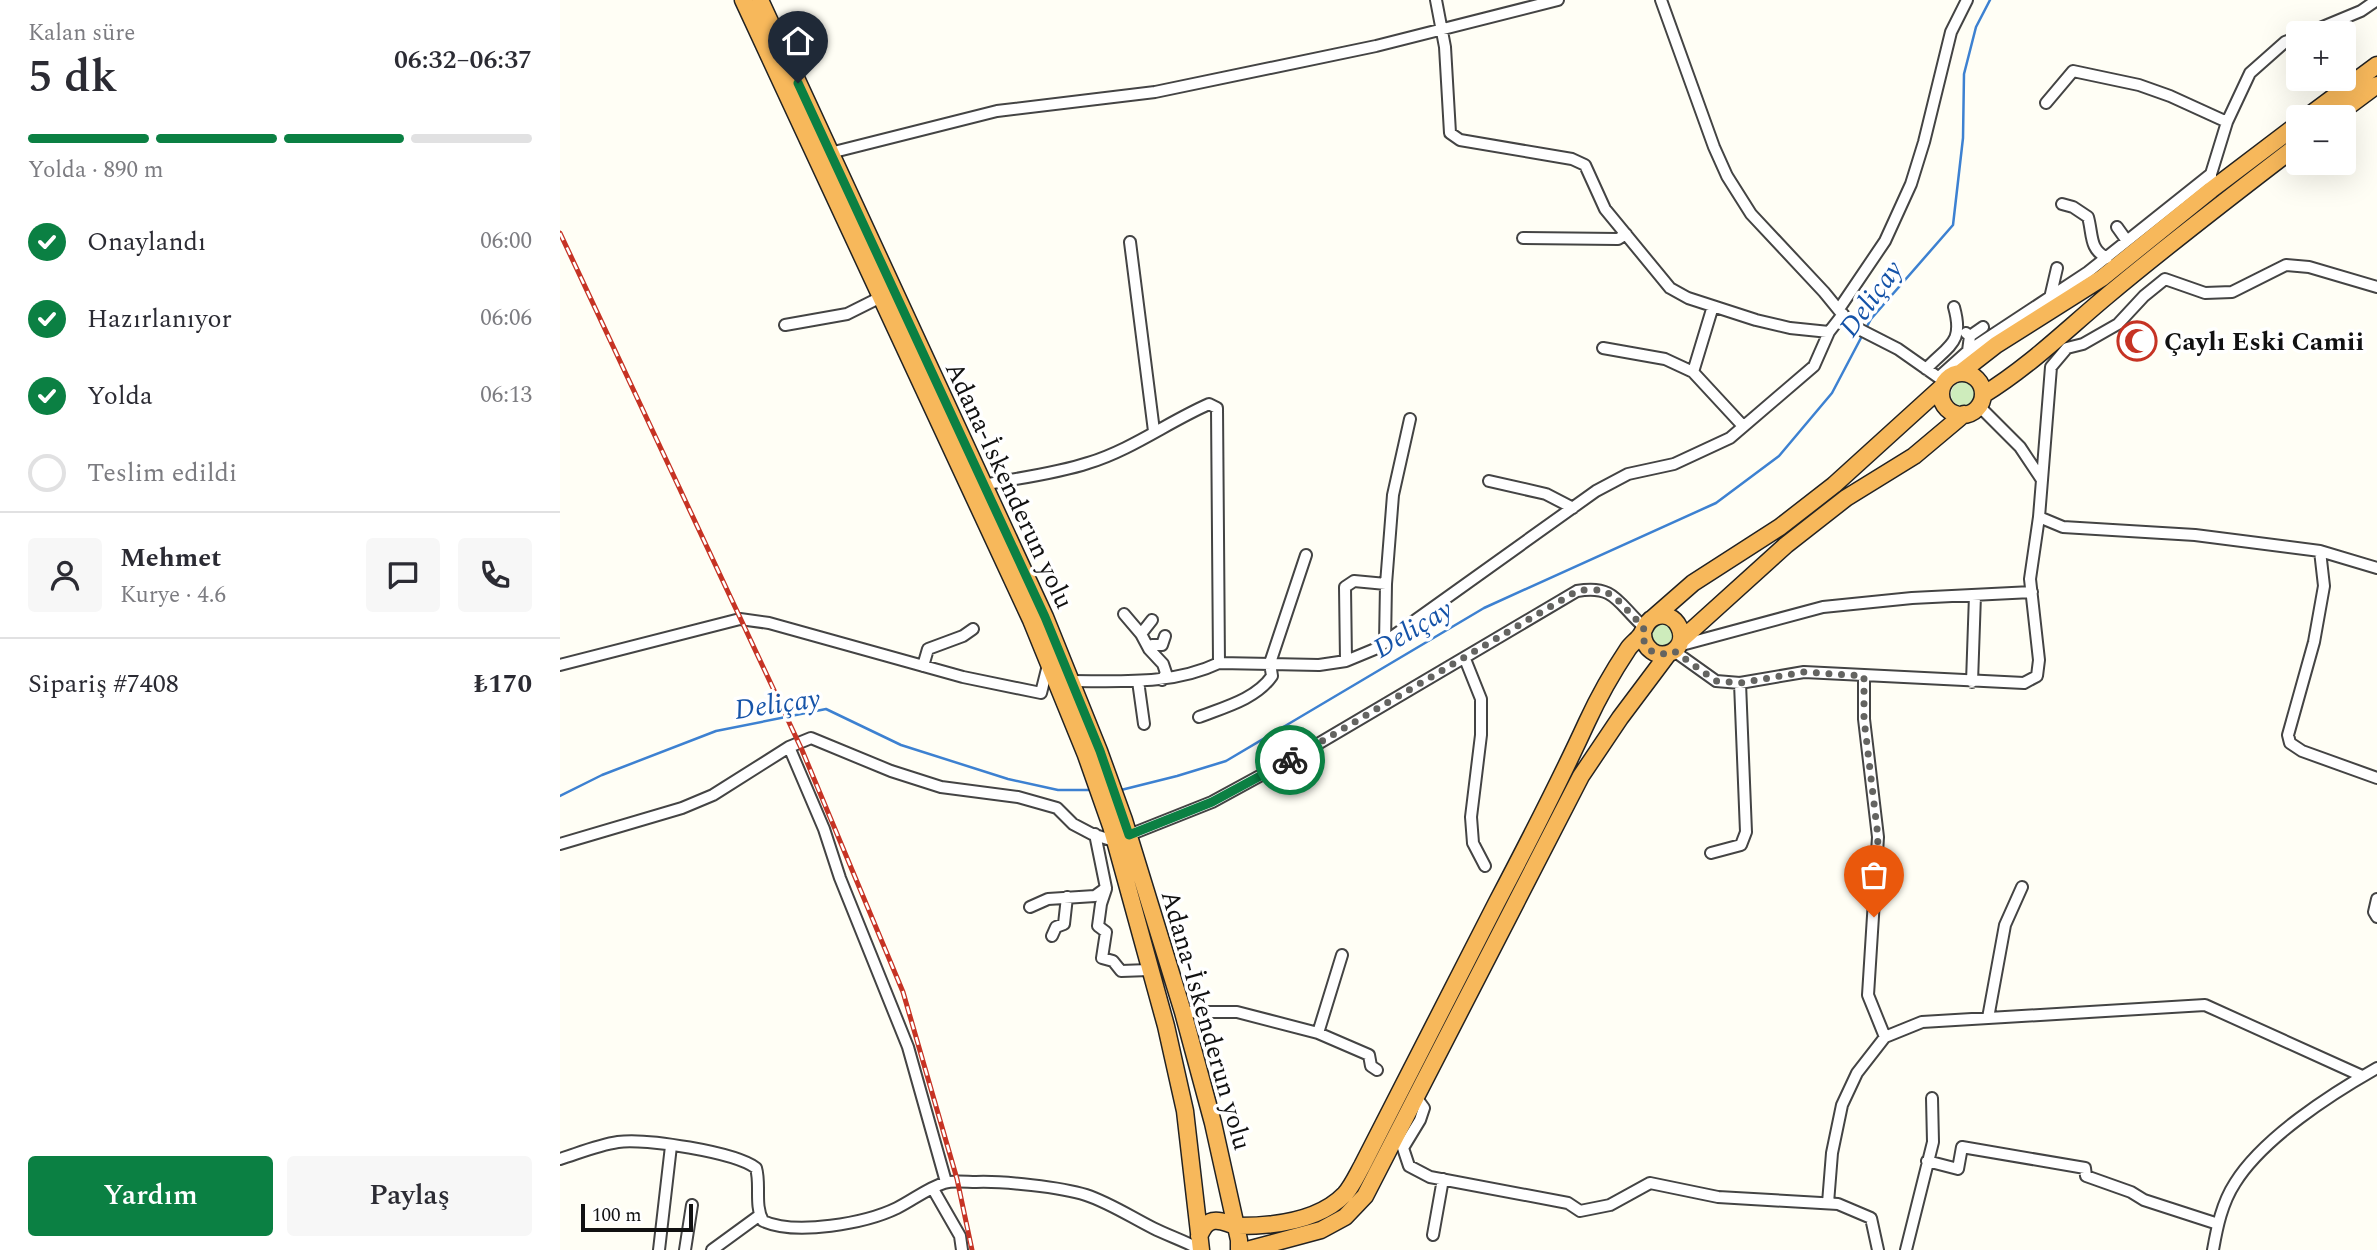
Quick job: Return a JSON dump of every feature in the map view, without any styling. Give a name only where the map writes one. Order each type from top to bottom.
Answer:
[{"type":"highway","points":[[743,0],[1031,620],[1048,665],[1093,753]]},
{"type":"highway","name":"Adana-İskenderun yolu","points":[[760,0],[1045,617],[1071,681],[1093,753],[1183,1012],[1213,1123],[1239,1250]]},
{"type":"highway","points":[[2323,105],[2377,65]]},
{"type":"highway","points":[[2350,105],[2377,85]]},
{"type":"highway","points":[[1201,1246],[1205,1225],[1212,1222],[1222,1221],[1235,1227],[1275,1224],[1314,1215],[1331,1206],[1346,1192],[1362,1166],[1522,854],[1604,685],[1647,626],[1693,583],[1780,527],[1834,485],[1942,382],[1960,373],[1996,345],[2102,278],[2211,182],[2286,132]]},
{"type":"highway","points":[[1247,1250],[1321,1230],[1345,1217],[1365,1196],[1581,776],[1620,718],[1675,648],[1786,545],[1846,498],[1913,456],[2042,354],[2108,295],[2286,154]]},
{"type":"highway","points":[[1960,373],[1976,379],[1981,400]]},
{"type":"highway","points":[[1942,382],[1942,398],[1948,409],[1964,414]]},
{"type":"highway","points":[[1665,616],[1676,622],[1681,634],[1675,648],[1662,654],[1650,650],[1643,640],[1647,626],[1665,616]]},
{"type":"highway","name":"Adana-İskenderun yolu","points":[[1120,830],[1149,970],[1166,1026],[1185,1111],[1201,1246]]},
{"type":"street","points":[[1436,0],[1446,60],[1450,134],[1460,140],[1572,159],[1585,165],[1605,209],[1670,288],[1688,298],[1779,326],[1829,332]]},
{"type":"street","points":[[830,153],[997,111],[1155,92],[1376,46],[1558,0]]},
{"type":"street","points":[[1661,0],[1714,147],[1727,176],[1751,214],[1851,325],[1885,342],[1942,382],[1968,351],[2050,297],[2211,182],[2227,122],[2250,73],[2286,43]]},
{"type":"street","points":[[1071,681],[1162,680],[1206,670],[1219,663],[1319,665],[1346,661],[1385,643],[1596,491],[1628,474],[1674,464],[1730,438],[1814,366],[1829,332],[1885,241],[1911,184],[1951,33],[1968,0]]},
{"type":"street","points":[[2337,21],[2361,11],[2376,0]]},
{"type":"street","points":[[2046,103],[2073,71],[2139,85],[2227,122]]},
{"type":"street","points":[[2062,204],[2073,207],[2088,218],[2092,246],[2098,254],[2106,258]]},
{"type":"street","points":[[2117,227],[2127,242]]},
{"type":"street","points":[[1523,238],[1618,239],[1626,234]]},
{"type":"street","points":[[1130,242],[1154,431]]},
{"type":"street","points":[[1675,648],[1716,681],[1740,683],[1804,672],[2024,683],[2037,676],[2039,660],[2030,579],[2039,517],[2051,367],[2067,348],[2083,344],[2118,324],[2144,296],[2165,279],[2205,293],[2232,292],[2286,265],[2309,267],[2377,287]]},
{"type":"street","points":[[2050,297],[2057,268]]},
{"type":"street","points":[[2043,281],[2050,297]]},
{"type":"street","points":[[785,325],[847,314],[881,297]]},
{"type":"street","points":[[1693,372],[1713,306]]},
{"type":"street","points":[[1926,369],[1955,342],[1959,326],[1954,307]]},
{"type":"street","points":[[1959,326],[1970,336]]},
{"type":"street","points":[[1968,351],[1970,336],[1983,327]]},
{"type":"street","points":[[1603,348],[1665,359],[1693,372],[1743,426]]},
{"type":"street","points":[[1981,400],[2020,447],[2042,480]]},
{"type":"street","points":[[983,485],[1088,463],[1138,441],[1209,404],[1217,408],[1219,663]]},
{"type":"street","points":[[1385,643],[1386,584],[1393,495],[1410,419]]},
{"type":"street","points":[[1489,481],[1546,494],[1573,508]]},
{"type":"street","points":[[2039,517],[2063,527],[2195,536],[2320,551],[2377,568]]},
{"type":"street","points":[[2320,551],[2324,586],[2314,642],[2288,735],[2290,743],[2302,751],[2377,778]]},
{"type":"street","points":[[1199,717],[1234,704],[1264,688],[1272,676],[1270,663],[1307,555]]},
{"type":"street","points":[[1346,661],[1345,587],[1354,581],[1386,584]]},
{"type":"street","points":[[560,844],[682,808],[713,795],[789,747],[811,738],[891,771],[941,787],[962,792],[1017,797],[1057,808],[1073,824],[1095,835],[1120,830],[1212,802],[1465,659],[1577,591],[1593,588],[1611,593],[1624,610],[1647,626]]},
{"type":"street","points":[[1675,648],[1823,607],[1912,598],[2032,592]]},
{"type":"street","points":[[1972,682],[1975,595]]},
{"type":"street","points":[[1124,614],[1163,664],[1166,673],[1162,680]]},
{"type":"street","points":[[560,665],[748,619],[1006,687],[1041,693],[1048,665]]},
{"type":"street","points":[[1141,634],[1152,620]]},
{"type":"street","points":[[923,666],[928,649],[963,636],[973,629]]},
{"type":"street","points":[[1149,649],[1152,645],[1162,645],[1165,636]]},
{"type":"street","points":[[1465,659],[1481,699],[1481,734],[1471,817],[1474,843],[1485,866]]},
{"type":"street","points":[[1864,676],[1864,719],[1878,837],[1868,995],[1885,1037]]},
{"type":"street","points":[[1138,681],[1144,724]]},
{"type":"street","points":[[1712,853],[1741,845],[1746,832],[1740,683]]},
{"type":"street","points":[[789,747],[814,803],[840,878],[904,1036],[946,1182]]},
{"type":"street","points":[[1095,835],[1106,888],[1098,926],[1106,932],[1102,958],[1113,961],[1121,971],[1149,970]]},
{"type":"street","points":[[1988,1018],[2005,925],[2022,887]]},
{"type":"street","points":[[1030,907],[1048,899],[1095,896],[1106,888]]},
{"type":"street","points":[[1052,936],[1056,927],[1064,925],[1067,897]]},
{"type":"street","points":[[2377,899],[2374,912],[2377,917]]},
{"type":"street","points":[[1318,1033],[1342,955]]},
{"type":"street","points":[[1828,1203],[1832,1153],[1842,1105],[1857,1073],[1885,1037],[1922,1022],[2205,1005],[2362,1076]]},
{"type":"street","points":[[1183,1012],[1237,1012],[1318,1033],[1369,1055],[1371,1066],[1377,1070]]},
{"type":"street","points":[[2213,1250],[2218,1224],[2233,1185],[2248,1164],[2294,1122],[2377,1068]]},
{"type":"street","points":[[1416,1097],[1424,1108],[1403,1148],[1409,1166],[1430,1177],[1568,1203],[1580,1211],[1610,1205],[1650,1183],[1718,1197],[1838,1204],[1871,1218],[1878,1250]]},
{"type":"street","points":[[1906,1250],[1933,1142],[1933,1098]]},
{"type":"street","points":[[560,1159],[616,1142],[633,1140],[745,1161],[757,1168],[760,1215],[763,1221],[795,1228],[873,1218],[946,1182],[1000,1182],[1086,1195],[1201,1246]]},
{"type":"street","points":[[659,1250],[671,1146]]},
{"type":"street","points":[[1927,1161],[1958,1169],[1962,1147],[2085,1168],[2086,1176],[2131,1192],[2144,1200],[2218,1224]]},
{"type":"street","points":[[1433,1235],[1443,1180]]},
{"type":"street","points":[[933,1189],[960,1236],[962,1250]]},
{"type":"street","points":[[685,1250],[692,1205]]},
{"type":"street","points":[[712,1250],[760,1215]]},
{"type":"green space","points":[[1963,382],[1971,386],[1975,394],[1971,402],[1963,406],[1955,402],[1951,394],[1955,386]]},
{"type":"green space","points":[[1662,624],[1673,631],[1674,636],[1667,647],[1662,648],[1651,641],[1650,636],[1657,625]]},
{"type":"waterway","name":"Deliçay","points":[[1865,330],[1871,319],[1953,225],[1963,138],[1964,74],[1976,27],[1990,0]]},
{"type":"waterway","name":"Deliçay","points":[[1121,790],[1226,761],[1484,608],[1716,503],[1779,456],[1832,393],[1862,336]]},
{"type":"waterway","name":"Deliçay","points":[[560,796],[602,775],[716,731],[826,709],[901,745],[1008,779],[1058,790],[1093,790]]},
{"type":"railway","points":[[560,233],[802,750],[903,992],[957,1179],[972,1250]]},
{"type":"way so far","points":[[1290,760],[1577,591],[1593,588],[1611,593],[1624,610],[1644,627],[1643,640],[1650,650],[1662,654],[1674,651],[1716,681],[1740,683],[1804,672],[1864,676],[1864,719],[1878,837],[1874,917]]},
{"type":"place","name":"Çaylı Eski Camii","points":[[2137,341]]},
{"type":"route","points":[[798,83],[1045,617],[1100,751],[1129,835],[1212,802],[1290,760]]}]
